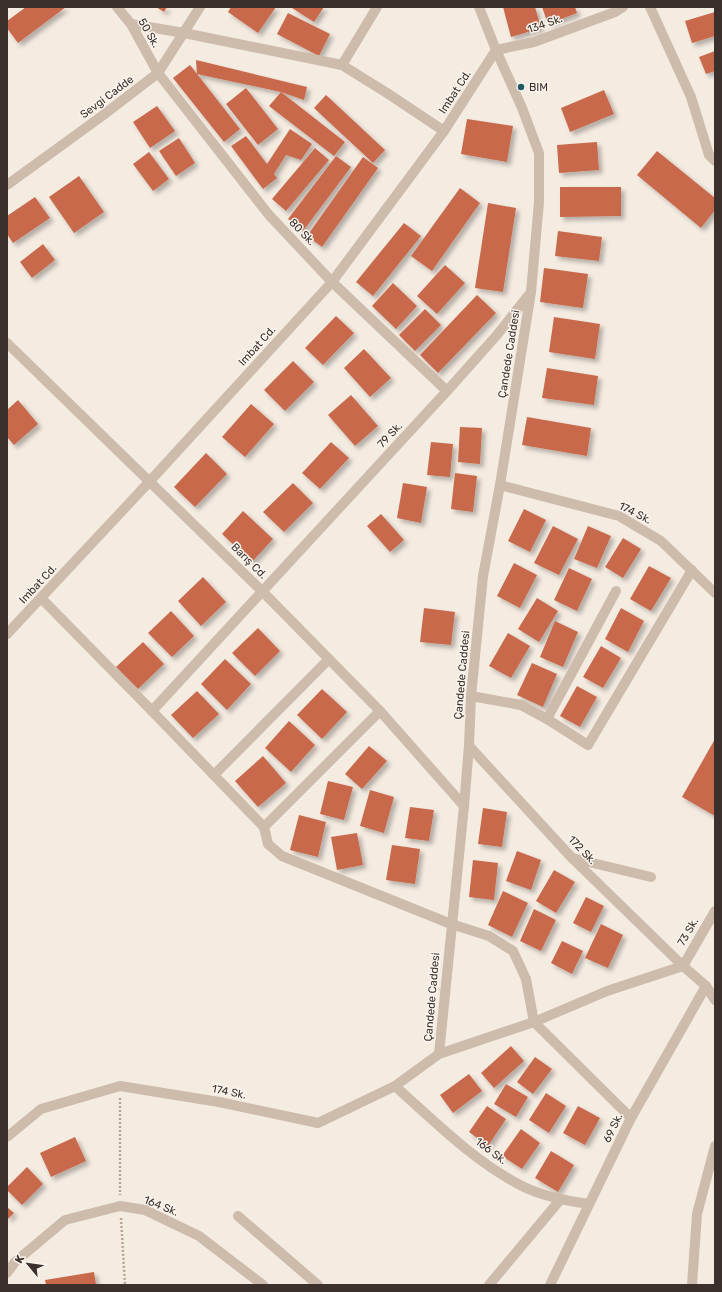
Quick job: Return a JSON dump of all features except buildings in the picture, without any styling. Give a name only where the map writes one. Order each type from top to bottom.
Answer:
[{"type":"street","name":"50 Sk.","points":[[117,7],[131,24],[158,73]]},
{"type":"street","name":"Sevgi Cadde","points":[[7,184],[102,116],[158,73],[200,7]]},
{"type":"street","points":[[342,65],[377,7]]},
{"type":"street","name":"Çandede Caddesi","points":[[479,7],[496,50],[522,108],[539,153],[539,202],[531,292],[484,576],[471,696],[464,806],[439,1054],[534,1022],[607,991],[683,966]]},
{"type":"street","name":"134 Sk.","points":[[496,50],[534,42],[615,12],[623,7]]},
{"type":"street","points":[[650,7],[691,97],[709,155],[715,161]]},
{"type":"street","points":[[131,24],[184,33],[342,65],[444,131]]},
{"type":"street","name":"Imbat Cd.","points":[[7,634],[150,481],[332,282],[444,131],[496,50]]},
{"type":"street","name":"80 Sk.","points":[[158,73],[269,215],[332,282],[447,391]]},
{"type":"street","name":"79 Sk.","points":[[152,711],[447,391],[497,335],[531,292]]},
{"type":"street","name":"Barış Cd.","points":[[7,343],[262,591],[380,711],[464,806]]},
{"type":"street","name":"174 Sk.","points":[[500,485],[620,516],[661,541],[715,593]]},
{"type":"street","points":[[471,696],[521,705],[547,718],[588,744],[692,570]]},
{"type":"street","points":[[547,718],[616,591]]},
{"type":"street","points":[[41,598],[264,827],[268,844],[282,856],[451,924],[489,936],[513,951],[526,979],[534,1022],[631,1118]]},
{"type":"street","points":[[214,775],[329,659]]},
{"type":"street","points":[[264,827],[380,711]]},
{"type":"street","name":"172 Sk.","points":[[469,746],[572,858],[683,966]]},
{"type":"street","points":[[572,858],[651,877]]},
{"type":"street","name":"73 Sk.","points":[[683,966],[715,911]]},
{"type":"street","points":[[683,966],[706,986],[715,1000]]},
{"type":"street","name":"69 Sk.","points":[[550,1285],[612,1160],[631,1118],[706,986]]},
{"type":"street","name":"174 Sk.","points":[[7,1137],[41,1109],[120,1086],[219,1102],[318,1123],[395,1086],[439,1054]]},
{"type":"street","name":"166 Sk.","points":[[395,1086],[452,1136],[493,1169],[525,1187],[560,1200],[589,1204]]},
{"type":"street","points":[[692,1285],[697,1214],[715,1146]]},
{"type":"street","points":[[489,1285],[560,1200]]},
{"type":"street","name":"164 Sk.","points":[[7,1273],[16,1262],[65,1220],[120,1206],[145,1210],[199,1236],[263,1285]]},
{"type":"street","points":[[238,1216],[318,1285]]},
{"type":"path","points":[[120,1086],[120,1206],[125,1285]]},
{"type":"place","name":"BIM","points":[[521,87]]}]
